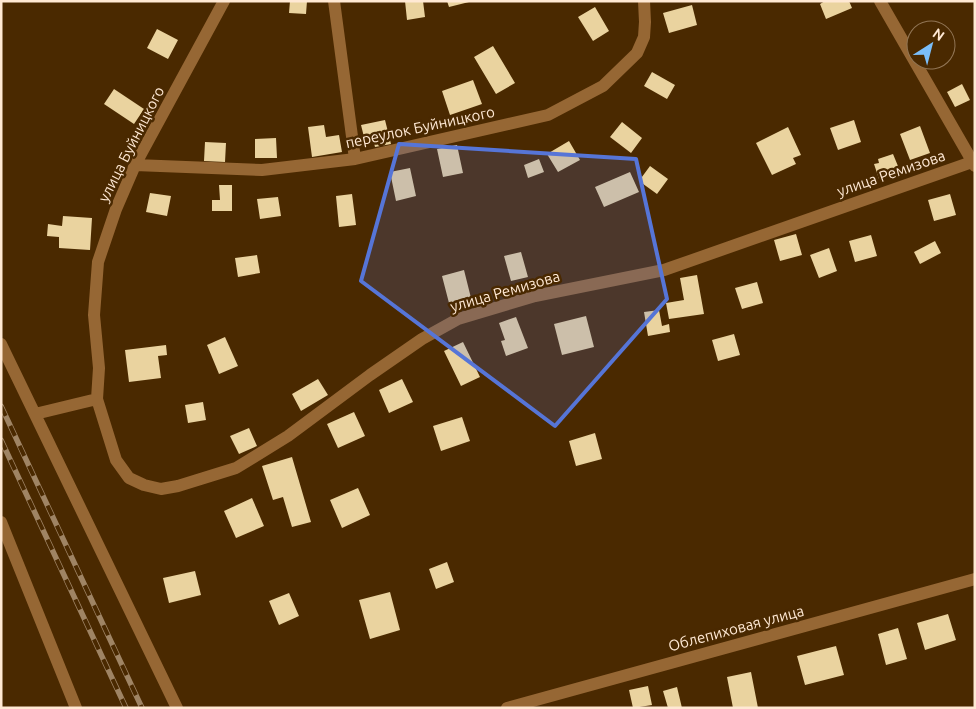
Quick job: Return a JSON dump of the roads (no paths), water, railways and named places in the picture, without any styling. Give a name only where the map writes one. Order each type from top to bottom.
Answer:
[{"type":"street","name":"улица Буйницкого","points":[[96,399],[99,368],[94,315],[98,262],[116,209],[135,165],[224,1]]},
{"type":"street","points":[[334,1],[355,160]]},
{"type":"street","name":"переулок Буйницкого","points":[[135,165],[262,170],[355,160],[548,115],[603,86],[637,53],[644,37],[644,1]]},
{"type":"street","points":[[880,1],[974,163]]},
{"type":"street","name":"улица Ремизова","points":[[96,399],[116,460],[129,478],[144,485],[162,489],[178,486],[236,468],[281,441],[422,339],[458,319],[535,296],[664,270],[974,163]]},
{"type":"street","points":[[1,344],[177,708]]},
{"type":"street","points":[[35,414],[96,399]]},
{"type":"street","points":[[1,522],[76,708]]},
{"type":"street","name":"Облепиховая улица","points":[[506,708],[975,579]]},
{"type":"railway","points":[[1,406],[142,708]]},
{"type":"railway","points":[[1,440],[126,708]]}]
